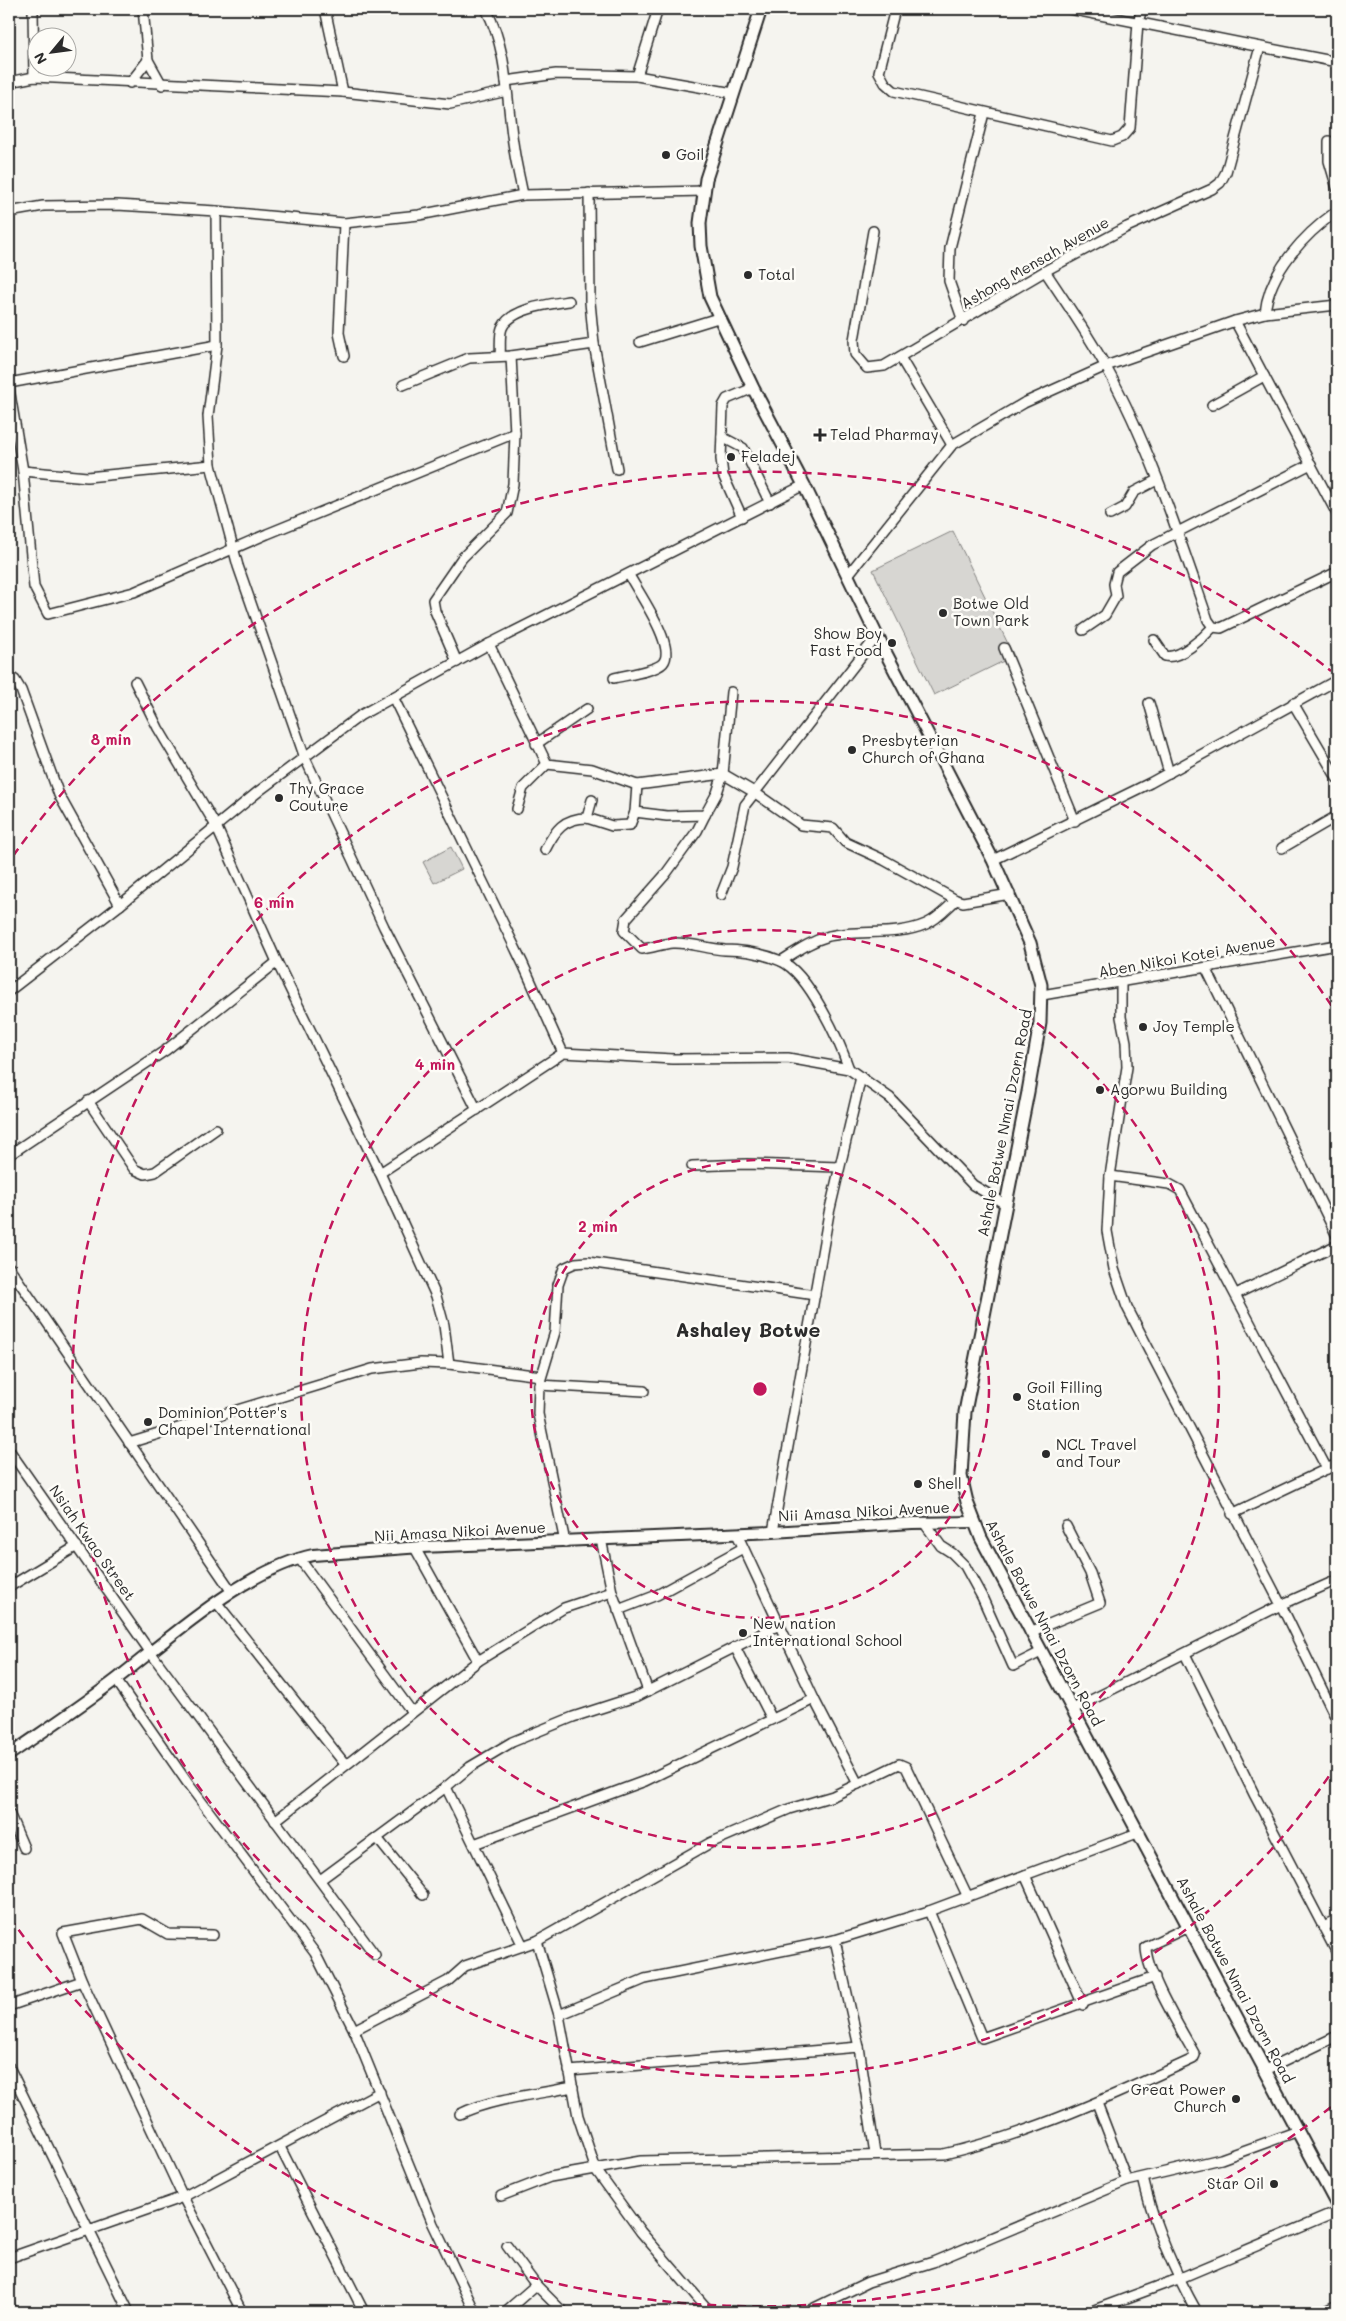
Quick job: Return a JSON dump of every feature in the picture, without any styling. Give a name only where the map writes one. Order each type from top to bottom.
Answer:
[{"type":"main road","name":"Ashale Botwe Nmai Dzorn Road","points":[[761,9],[716,146],[705,191],[700,223],[701,246],[710,297],[718,318],[752,388],[804,485],[877,636],[994,860],[1010,894],[1036,960],[1042,995],[1040,1023],[1028,1092],[965,1412],[961,1476],[974,1522],[1030,1632],[1140,1832],[1337,2205]]},
{"type":"street","points":[[33,9],[33,28]]},
{"type":"street","points":[[143,9],[148,60],[162,85]]},
{"type":"street","points":[[325,9],[343,92]]},
{"type":"street","points":[[486,9],[492,19],[503,57],[514,150],[523,195]]},
{"type":"street","points":[[637,76],[658,9]]},
{"type":"street","points":[[895,9],[879,72],[885,83],[894,91],[1112,141],[1122,137],[1130,128],[1138,22],[1142,9]]},
{"type":"street","points":[[1070,9],[1337,62]]},
{"type":"street","name":"Ashong Mensah Avenue","points":[[873,231],[854,340],[855,354],[867,368],[884,366],[1045,271],[1127,227],[1212,189],[1220,183],[1226,172],[1260,48]]},
{"type":"street","points":[[130,83],[148,60]]},
{"type":"street","points":[[506,81],[556,74],[637,76],[734,93]]},
{"type":"street","points":[[9,82],[29,78]]},
{"type":"street","points":[[50,78],[162,85],[343,92],[450,104],[507,91]]},
{"type":"street","points":[[962,321],[949,281],[950,248],[984,113]]},
{"type":"street","points":[[1329,141],[1329,161],[1337,188]]},
{"type":"street","points":[[9,212],[43,206],[79,204],[216,211],[344,223],[419,215],[523,195],[705,191]]},
{"type":"street","points":[[589,193],[590,302],[594,344],[617,469]]},
{"type":"street","points":[[216,211],[217,345],[208,416],[211,464],[234,550],[306,758],[384,927],[477,1110]]},
{"type":"street","points":[[1265,313],[1270,290],[1287,261],[1317,226],[1337,211]]},
{"type":"street","points":[[344,223],[339,333],[344,356]]},
{"type":"street","points":[[1045,271],[1106,366],[1135,424],[1158,480],[1208,620],[1213,627],[1222,628],[1337,572]]},
{"type":"street","points":[[500,356],[502,330],[507,322],[534,307],[569,302]]},
{"type":"street","points":[[848,575],[952,445],[1024,403],[1106,366],[1235,321],[1265,313],[1337,304]]},
{"type":"street","points":[[640,342],[718,318]]},
{"type":"street","points":[[1235,321],[1337,514]]},
{"type":"street","points":[[403,385],[469,358],[511,356],[594,344]]},
{"type":"street","points":[[9,383],[217,345]]},
{"type":"street","points":[[457,662],[435,611],[433,600],[462,558],[507,513],[513,484],[516,433],[511,356]]},
{"type":"street","points":[[900,357],[952,445]]},
{"type":"street","points":[[1212,405],[1264,376]]},
{"type":"street","points":[[9,388],[23,471],[34,587],[48,614],[134,592],[516,433]]},
{"type":"street","points":[[742,517],[723,475],[721,459],[722,436],[725,402],[728,398],[752,388]]},
{"type":"street","points":[[722,436],[743,448],[770,503]]},
{"type":"street","points":[[23,471],[87,477],[211,464]]},
{"type":"street","points":[[1084,630],[1105,615],[1116,596],[1114,584],[1117,572],[1152,545],[1311,464]]},
{"type":"street","points":[[1110,515],[1125,507],[1134,492],[1158,480]]},
{"type":"street","points":[[9,991],[337,732],[392,697],[489,644],[804,485]]},
{"type":"street","points":[[614,678],[655,668],[663,663],[666,655],[665,640],[629,575]]},
{"type":"street","points":[[1154,640],[1165,656],[1172,657],[1202,640],[1213,627]]},
{"type":"street","points":[[721,895],[732,867],[745,804],[877,636]]},
{"type":"street","points":[[489,644],[547,764]]},
{"type":"street","points":[[1004,648],[1075,821]]},
{"type":"street","points":[[9,676],[15,680],[21,690],[59,795],[120,905]]},
{"type":"street","points":[[994,860],[1169,773],[1337,680]]},
{"type":"street","points":[[135,682],[158,728],[216,826],[277,962],[380,1173],[436,1296],[444,1325],[449,1364]]},
{"type":"street","points":[[731,692],[723,774],[717,793],[698,830],[665,874],[626,919],[624,930],[642,949],[673,943],[724,950],[736,949],[781,961],[799,975],[839,1038],[849,1069]]},
{"type":"street","points":[[392,697],[523,964],[563,1053]]},
{"type":"street","points":[[1149,703],[1169,773]]},
{"type":"street","points":[[1293,703],[1337,778]]},
{"type":"street","points":[[536,744],[587,709]]},
{"type":"street","points":[[547,764],[592,769],[636,785],[723,774],[754,792],[801,825],[833,828],[838,831],[844,842],[884,860],[956,900],[964,902],[1010,894]]},
{"type":"street","points":[[517,809],[522,788],[547,764]]},
{"type":"street","points":[[545,850],[554,833],[563,823],[575,818],[587,818],[612,826],[630,825],[635,812],[636,785]]},
{"type":"street","points":[[587,818],[592,800]]},
{"type":"street","points":[[635,812],[667,816],[705,815]]},
{"type":"street","points":[[1282,848],[1337,816]]},
{"type":"street","points":[[781,961],[807,944],[829,936],[878,933],[925,924],[938,917],[956,900]]},
{"type":"street","name":"Aben Nikoi Kotei Avenue","points":[[1042,995],[1121,983],[1337,944]]},
{"type":"street","points":[[9,1155],[166,1050],[277,962]]},
{"type":"street","points":[[1206,968],[1337,1236]]},
{"type":"street","points":[[1121,983],[1121,1017],[1126,1042],[1127,1066],[1110,1176],[1107,1231],[1114,1269],[1127,1308],[1232,1514],[1333,1700],[1337,1720]]},
{"type":"street","points":[[380,1173],[563,1053],[667,1058],[788,1058],[849,1069],[861,1077],[890,1098],[973,1185],[1005,1204]]},
{"type":"street","points":[[773,1532],[839,1168],[861,1077]]},
{"type":"street","points":[[88,1101],[134,1170],[145,1174],[155,1172],[216,1129]]},
{"type":"street","points":[[692,1166],[747,1164],[839,1168]]},
{"type":"street","points":[[1110,1176],[1169,1184],[1180,1190],[1326,1469]]},
{"type":"street","points":[[1236,1294],[1337,1245]]},
{"type":"street","points":[[564,1542],[538,1414],[539,1385],[555,1332],[558,1285],[564,1268],[575,1263],[588,1262],[815,1295]]},
{"type":"street","points":[[9,1267],[232,1592]]},
{"type":"street","points":[[129,1443],[372,1369],[421,1363],[449,1364],[541,1376]]},
{"type":"street","points":[[539,1385],[644,1391]]},
{"type":"street","name":"Nsiah Kwao Street","points":[[9,1450],[151,1653],[375,1955]]},
{"type":"street","points":[[1232,1514],[1337,1464]]},
{"type":"street","name":"Nii Amasa Nikoi Avenue","points":[[9,1755],[116,1680],[217,1602],[266,1571],[299,1558],[313,1555],[414,1548],[974,1522]]},
{"type":"street","points":[[925,1524],[941,1546],[952,1553],[965,1566],[982,1597],[1013,1666],[1041,1652]]},
{"type":"street","points":[[1030,1632],[1100,1603],[1090,1573],[1066,1526]]},
{"type":"street","points":[[737,1534],[814,1699],[858,1784]]},
{"type":"street","points":[[601,1539],[612,1592],[648,1691]]},
{"type":"street","points":[[9,1587],[77,1546]]},
{"type":"street","points":[[414,1548],[478,1661]]},
{"type":"street","points":[[618,1610],[657,1595],[743,1548]]},
{"type":"street","points":[[299,1558],[412,1712]]},
{"type":"street","points":[[1073,1709],[1281,1605],[1337,1580]]},
{"type":"street","points":[[275,1821],[478,1661],[564,1608],[612,1592]]},
{"type":"street","points":[[217,1602],[345,1764]]},
{"type":"street","points":[[320,1880],[446,1787],[470,1767],[512,1742],[573,1717],[648,1691],[779,1625]]},
{"type":"street","points":[[735,1647],[772,1719]]},
{"type":"street","points":[[1185,1654],[1254,1796],[1337,1953]]},
{"type":"street","points":[[116,1680],[189,1785],[315,1953],[354,2030],[433,2224],[475,2312]]},
{"type":"street","points":[[474,1844],[645,1781],[814,1699]]},
{"type":"street","points":[[354,2030],[448,1981],[465,1966],[537,1941],[710,1843],[789,1809],[833,1796],[899,1764],[906,1767],[967,1895]]},
{"type":"street","points":[[446,1787],[522,1946]]},
{"type":"street","points":[[9,1813],[24,1848]]},
{"type":"street","points":[[559,2015],[645,1979],[835,1940],[930,1910],[1140,1832]]},
{"type":"street","points":[[377,1838],[422,1895]]},
{"type":"street","points":[[1025,1875],[1082,2005]]},
{"type":"street","points":[[930,1910],[982,2038],[1082,2005],[1155,1978]]},
{"type":"street","points":[[213,1935],[168,1934],[142,1919],[64,1933],[82,1981],[183,2197],[242,2312]]},
{"type":"street","points":[[1324,1927],[1337,1920]]},
{"type":"street","points":[[501,2196],[550,2177],[641,2161],[875,2154],[944,2154],[970,2148],[1097,2102],[1193,2059],[1195,2055],[1155,1978],[1146,1948],[1190,1926]]},
{"type":"street","points":[[835,1940],[859,2046],[875,2154]]},
{"type":"street","points":[[537,1941],[559,2015],[578,2116],[596,2170],[642,2232],[710,2312]]},
{"type":"street","points":[[9,2006],[82,1981]]},
{"type":"street","points":[[1266,2070],[1337,2036]]},
{"type":"street","points":[[569,2070],[859,2046]]},
{"type":"street","points":[[9,2067],[129,2312]]},
{"type":"street","points":[[460,2114],[493,2103],[572,2087]]},
{"type":"street","points":[[9,2258],[89,2228],[183,2197],[280,2147],[380,2092]]},
{"type":"street","points":[[1097,2102],[1127,2181]]},
{"type":"street","points":[[806,2312],[868,2282],[933,2262],[1127,2181],[1220,2159],[1298,2131]]},
{"type":"street","points":[[280,2147],[364,2312]]},
{"type":"street","points":[[1143,2178],[1155,2226],[1178,2279],[1197,2312]]},
{"type":"street","points":[[1089,2312],[1178,2279],[1337,2212]]},
{"type":"street","points":[[507,2246],[536,2285],[563,2312]]},
{"type":"street","points":[[505,2312],[536,2285]]},
{"type":"street","points":[[9,2304],[12,2312]]},
{"type":"street","points":[[1323,2312],[1337,2305]]},
{"type":"shaded area","name":"Botwe Old Town Park","points":[[953,531],[1014,656],[934,695],[873,570]]},
{"type":"shaded area","points":[[451,847],[462,869],[434,883],[423,862]]},
{"type":"place","name":"Goil","points":[[666,155]]},
{"type":"place","name":"Total","points":[[748,275]]},
{"type":"place","name":"Telad Pharmay","points":[[820,435]]},
{"type":"place","name":"Feladej","points":[[731,457]]},
{"type":"place","name":"Botwe Old Town Park","points":[[943,613]]},
{"type":"place","name":"Show Boy Fast Food","points":[[892,643]]},
{"type":"place","name":"Presbyterian Church of Ghana","points":[[852,750]]},
{"type":"place","name":"Thy Grace Couture","points":[[279,798]]},
{"type":"place","name":"Joy Temple","points":[[1143,1027]]},
{"type":"place","name":"Agorwu Building","points":[[1100,1090]]},
{"type":"place","name":"Goil Filling Station","points":[[1017,1397]]},
{"type":"place","name":"Dominion Potter's Chapel International","points":[[148,1422]]},
{"type":"place","name":"NCL Travel and Tour","points":[[1046,1454]]},
{"type":"place","name":"Shell","points":[[918,1484]]},
{"type":"place","name":"New nation International School","points":[[743,1633]]},
{"type":"place","name":"Great Power Church","points":[[1236,2099]]},
{"type":"place","name":"Star Oil","points":[[1274,2184]]},
{"type":"district","name":"Ashaley Botwe","points":[[748,1330]]}]
